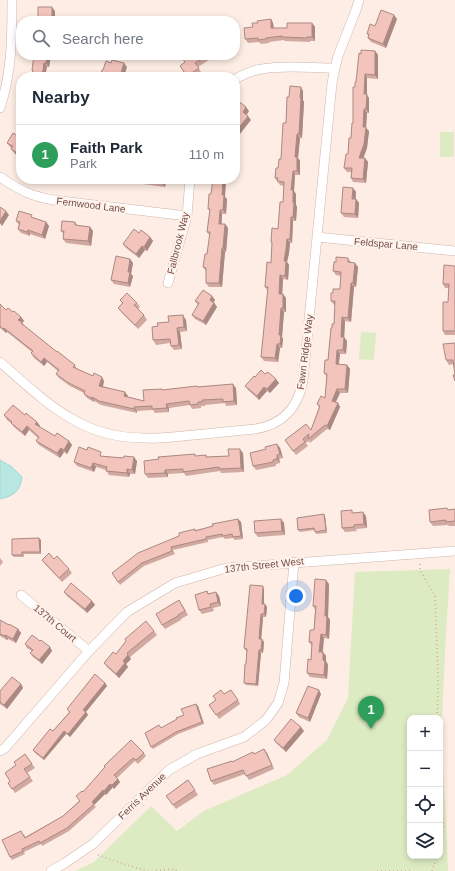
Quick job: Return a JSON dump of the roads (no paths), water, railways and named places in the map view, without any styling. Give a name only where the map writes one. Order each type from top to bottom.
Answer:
[{"type":"street","points":[[0,108],[7,83],[12,50],[12,0]]},
{"type":"street","name":"Fawn Ridge Way","points":[[0,362],[59,411],[85,426],[100,431],[129,437],[161,438],[263,428],[281,420],[294,407],[302,391],[331,91],[335,68],[359,0]]},
{"type":"street","points":[[240,77],[261,69],[335,68]]},
{"type":"street","name":"Fernwood Lane","points":[[0,177],[21,189],[47,199],[186,216]]},
{"type":"street","name":"Fallbrook Way","points":[[168,283],[186,216],[189,184]]},
{"type":"street","name":"Feldspar Lane","points":[[317,237],[455,251]]},
{"type":"street","name":"137th Street West","points":[[0,750],[4,748],[88,651],[127,612],[176,583],[226,568],[455,551]]},
{"type":"street","name":"Ferris Avenue","points":[[51,871],[93,844],[169,770],[197,754],[244,737],[266,720],[278,703],[284,683],[294,562]]},
{"type":"street","name":"137th Court","points":[[22,595],[88,651]]},
{"type":"water","points":[[0,460],[12,467],[22,477],[20,486],[16,492],[0,499]]},
{"type":"place","name":"Faith Park","points":[[371,729]]}]
